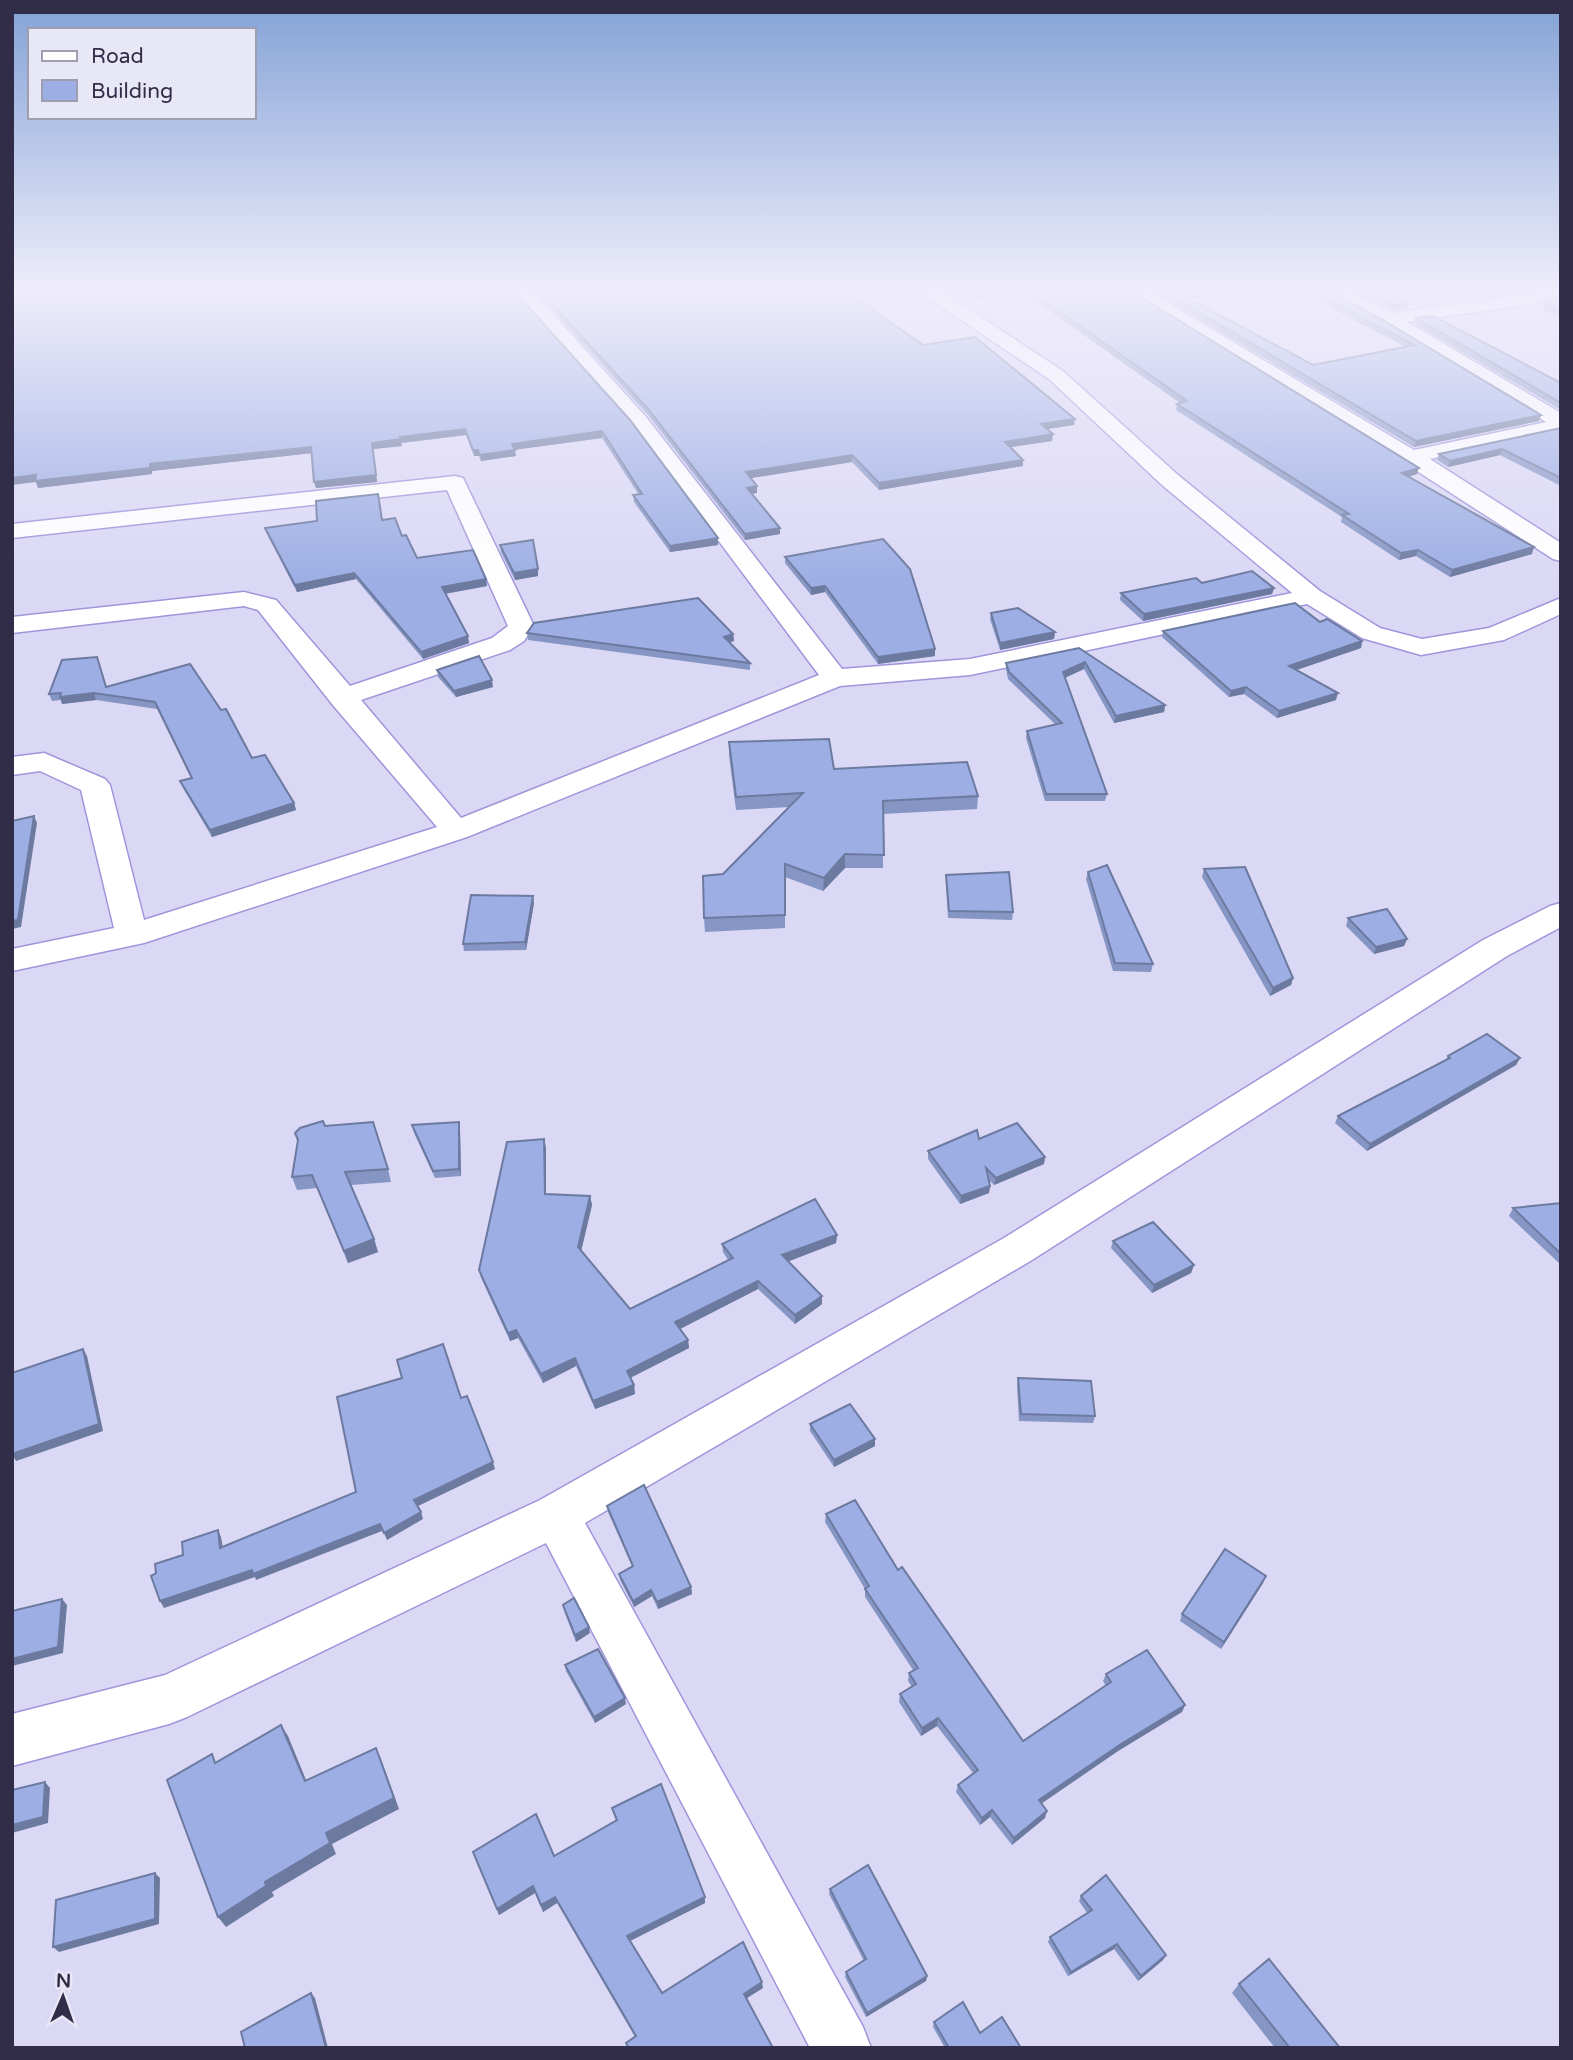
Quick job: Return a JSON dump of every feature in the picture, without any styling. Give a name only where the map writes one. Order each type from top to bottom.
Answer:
[{"type":"street","points":[[611,389],[639,421],[835,678]]},
{"type":"street","points":[[1071,389],[1170,480],[1311,596],[1371,633],[1421,648],[1495,635],[1561,606]]},
{"type":"street","points":[[1298,389],[1561,554]]},
{"type":"street","points":[[1505,389],[1561,423]]},
{"type":"street","points":[[1410,457],[1561,423]]},
{"type":"street","points":[[12,531],[455,483],[521,626],[515,636],[500,644],[342,698]]},
{"type":"street","points":[[12,960],[132,935],[456,831],[835,678],[970,667],[1311,596]]},
{"type":"street","points":[[12,625],[244,600],[267,605],[342,698],[456,831]]},
{"type":"street","points":[[12,766],[44,762],[95,785],[132,935]]},
{"type":"street","points":[[12,1740],[169,1699],[556,1514],[1018,1249],[1495,948],[1561,913]]},
{"type":"street","points":[[556,1514],[842,2048]]},
{"type":"building","points":[[12,389],[602,389],[630,420],[718,538],[670,546],[633,495],[642,494],[602,431],[512,444],[515,450],[480,455],[478,450],[473,450],[465,429],[400,437],[401,439],[372,443],[376,475],[314,482],[311,447],[150,464],[150,468],[35,481],[36,475],[12,478]]},
{"type":"building","points":[[630,389],[1039,389],[1075,419],[1041,424],[1053,434],[1005,442],[1023,460],[879,483],[852,455],[746,472],[757,486],[747,488],[780,528],[745,534]]},
{"type":"building","points":[[1170,389],[1291,389],[1419,468],[1402,473],[1534,547],[1452,570],[1418,550],[1401,553],[1342,515],[1349,514],[1177,404],[1187,401]]},
{"type":"building","points":[[1328,389],[1498,389],[1541,415],[1416,441]]},
{"type":"building","points":[[1537,389],[1561,389],[1561,403]]},
{"type":"building","points":[[1561,428],[1561,478],[1502,449],[1450,461],[1439,454]]},
{"type":"building","points":[[378,494],[382,520],[395,518],[402,536],[406,535],[417,558],[473,550],[486,579],[442,587],[468,636],[421,652],[354,573],[295,585],[265,528],[317,521],[316,501]]},
{"type":"building","points":[[883,539],[910,569],[935,649],[878,657],[825,586],[811,588],[785,557]]},
{"type":"building","points":[[533,540],[538,569],[514,573],[500,545]]},
{"type":"building","points":[[1252,571],[1274,588],[1144,614],[1121,593],[1196,578],[1202,583]]},
{"type":"building","points":[[698,598],[733,634],[724,637],[750,663],[527,633],[534,623]]},
{"type":"building","points":[[1295,603],[1320,622],[1327,619],[1362,641],[1289,666],[1338,693],[1279,711],[1246,687],[1231,691],[1163,631]]},
{"type":"building","points":[[1018,608],[1055,632],[1000,643],[991,613]]},
{"type":"building","points":[[1079,648],[1165,705],[1116,716],[1085,662],[1063,672],[1107,794],[1046,794],[1027,731],[1062,723],[1009,672],[1006,663]]},
{"type":"building","points":[[479,656],[492,680],[454,691],[437,670]]},
{"type":"building","points":[[97,657],[106,687],[190,664],[221,710],[226,709],[252,758],[265,755],[294,803],[210,830],[180,781],[192,778],[155,702],[94,693],[60,697],[61,693],[49,694],[62,660]]},
{"type":"building","points":[[829,739],[834,769],[967,762],[978,796],[883,801],[884,855],[845,854],[824,878],[785,864],[785,915],[704,918],[703,876],[723,874],[803,793],[736,797],[729,742]]},
{"type":"building","points":[[34,816],[18,920],[12,921],[12,821]]},
{"type":"building","points":[[1107,865],[1153,964],[1115,963],[1088,872]]},
{"type":"building","points":[[1245,867],[1293,978],[1273,988],[1204,869]]},
{"type":"building","points":[[1009,872],[1013,912],[949,911],[946,875]]},
{"type":"building","points":[[471,895],[533,896],[525,942],[463,944]]},
{"type":"building","points":[[1387,909],[1407,939],[1376,947],[1348,918]]},
{"type":"building","points":[[1487,1034],[1520,1058],[1370,1144],[1338,1116],[1450,1058],[1448,1056]]},
{"type":"building","points":[[323,1121],[325,1126],[373,1122],[388,1169],[345,1172],[374,1239],[344,1251],[312,1175],[292,1177],[298,1140],[295,1133],[300,1128]]},
{"type":"building","points":[[459,1122],[459,1169],[433,1171],[412,1125]]},
{"type":"building","points":[[1017,1123],[1045,1157],[996,1178],[986,1168],[990,1186],[961,1196],[928,1151],[977,1130],[979,1139]]},
{"type":"building","points":[[544,1139],[545,1194],[590,1196],[578,1247],[630,1309],[733,1258],[722,1244],[815,1199],[837,1235],[782,1255],[822,1296],[795,1315],[758,1281],[675,1322],[688,1340],[627,1371],[634,1385],[593,1401],[575,1358],[541,1374],[516,1330],[508,1333],[479,1270],[507,1142]]},
{"type":"building","points":[[1561,1203],[1561,1254],[1513,1208]]},
{"type":"building","points":[[1153,1222],[1194,1265],[1154,1285],[1113,1241]]},
{"type":"building","points":[[443,1344],[461,1398],[467,1396],[493,1462],[414,1500],[421,1512],[384,1533],[380,1524],[253,1574],[252,1570],[160,1601],[151,1576],[156,1573],[155,1564],[183,1555],[182,1542],[218,1530],[220,1548],[356,1492],[337,1397],[402,1378],[397,1360]]},
{"type":"building","points":[[83,1349],[99,1424],[12,1454],[12,1373]]},
{"type":"building","points":[[1018,1378],[1091,1381],[1095,1416],[1021,1414]]},
{"type":"building","points":[[850,1404],[875,1439],[834,1460],[810,1424]]},
{"type":"building","points":[[644,1485],[691,1587],[657,1602],[651,1590],[633,1601],[619,1574],[633,1566],[607,1506]]},
{"type":"building","points":[[855,1500],[898,1570],[902,1567],[1023,1741],[1111,1682],[1106,1674],[1147,1650],[1185,1705],[1121,1744],[1039,1800],[1047,1811],[1014,1838],[992,1810],[982,1818],[958,1785],[978,1770],[938,1718],[922,1728],[900,1694],[916,1684],[909,1673],[918,1668],[865,1589],[869,1586],[826,1514]]},
{"type":"building","points":[[1225,1549],[1266,1576],[1224,1642],[1182,1614]]},
{"type":"building","points":[[574,1598],[589,1627],[575,1635],[563,1605]]},
{"type":"building","points":[[62,1599],[58,1647],[12,1659],[12,1611]]},
{"type":"building","points":[[598,1649],[625,1698],[594,1717],[565,1665]]},
{"type":"building","points":[[281,1725],[305,1781],[376,1748],[394,1798],[326,1833],[330,1843],[265,1882],[266,1886],[218,1917],[167,1780],[212,1754],[215,1763]]},
{"type":"building","points":[[45,1782],[43,1817],[12,1825],[12,1790]]},
{"type":"building","points":[[661,1784],[705,1897],[627,1936],[662,1993],[743,1942],[762,1982],[744,1994],[773,2048],[629,2048],[626,2043],[636,2036],[555,1897],[541,1905],[533,1886],[497,1909],[473,1852],[536,1814],[554,1856],[617,1820],[612,1808]]},
{"type":"building","points":[[868,1865],[927,1976],[867,2013],[846,1972],[866,1959],[830,1889]]},
{"type":"building","points":[[155,1873],[155,1919],[53,1947],[56,1900]]},
{"type":"building","points":[[1106,1875],[1166,1955],[1141,1976],[1117,1944],[1071,1972],[1050,1937],[1092,1910],[1081,1896]]},
{"type":"building","points":[[1269,1959],[1340,2048],[1290,2048],[1239,1984]]},
{"type":"building","points":[[311,1993],[326,2048],[245,2048],[241,2032]]},
{"type":"building","points":[[963,2002],[980,2033],[1002,2017],[1021,2048],[949,2048],[934,2022]]}]
